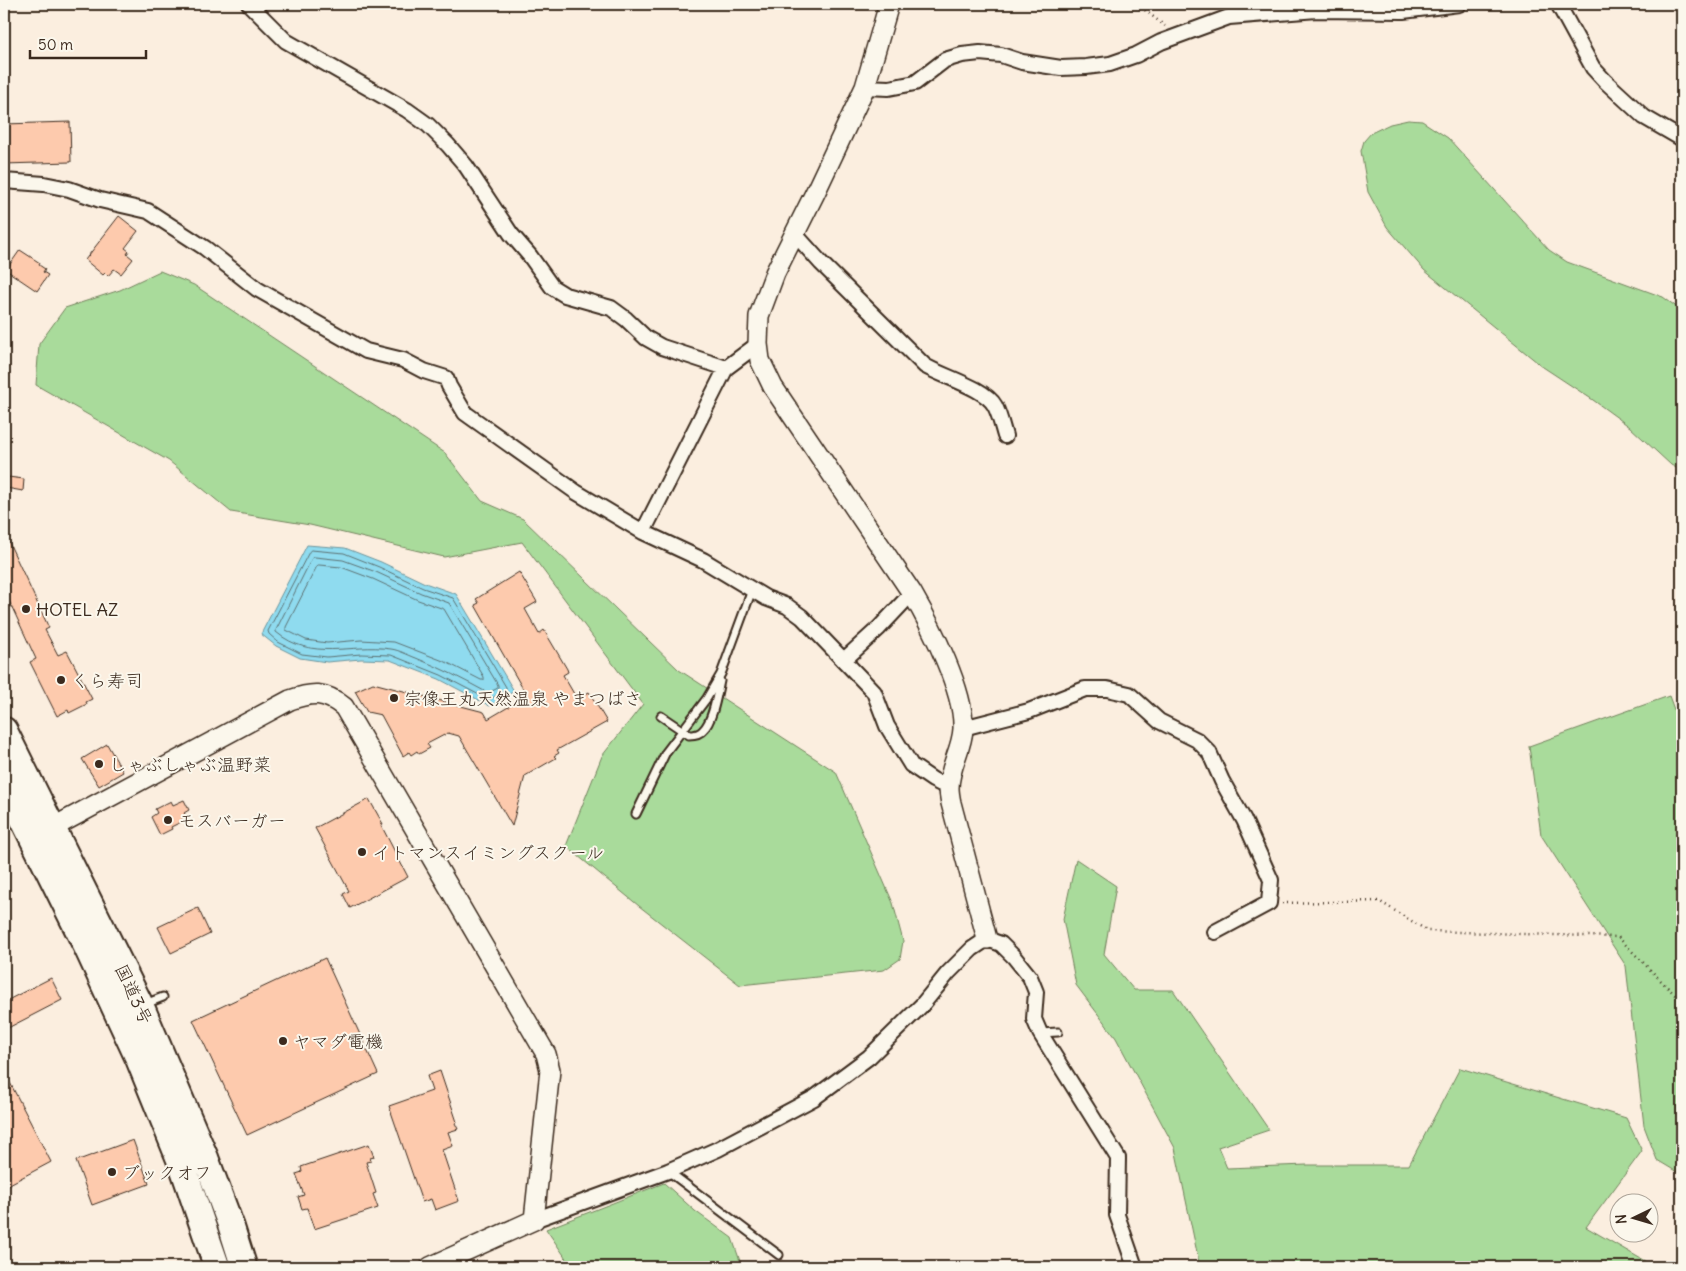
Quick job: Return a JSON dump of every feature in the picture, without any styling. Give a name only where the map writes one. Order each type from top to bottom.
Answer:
[{"type":"highway","name":"国道3号","points":[[4,730],[52,828],[152,1002],[244,1267]]},
{"type":"highway","name":"国道3号","points":[[4,781],[86,946],[139,1060],[183,1168],[216,1267]]},
{"type":"street","points":[[249,4],[286,40],[407,110],[428,125],[466,166],[511,234],[530,256],[552,287],[558,292],[565,296],[611,308],[646,338],[662,347],[726,368]]},
{"type":"street","points":[[889,4],[865,87],[775,273],[759,316],[758,344],[760,360],[773,387],[912,593],[924,614],[956,686],[961,705],[963,728],[961,744],[950,777],[949,788],[951,803],[987,939]]},
{"type":"street","points":[[865,87],[889,88],[915,83],[946,60],[962,55],[980,53],[1001,55],[1022,62],[1061,68],[1110,64],[1136,56],[1161,42],[1229,17],[1317,10],[1404,11],[1459,4]]},
{"type":"street","points":[[1558,4],[1593,68],[1605,82],[1644,117],[1682,138]]},
{"type":"street","points":[[4,182],[52,185],[100,200],[148,211],[205,248],[256,290],[366,351],[403,360],[424,371],[446,378],[448,386],[465,413],[568,487],[643,532],[703,560],[752,590],[787,606],[802,617],[874,692],[887,726],[911,765],[949,788]]},
{"type":"street","points":[[795,234],[821,263],[924,366],[984,394],[994,405],[1005,436]]},
{"type":"street","points":[[643,532],[726,368],[758,344]]},
{"type":"street","points":[[844,660],[879,628],[912,593]]},
{"type":"street","points":[[963,728],[1029,711],[1086,689],[1107,689],[1129,694],[1160,721],[1197,740],[1209,752],[1222,781],[1244,820],[1271,880],[1269,904],[1215,932]]},
{"type":"street","points":[[52,828],[290,700],[307,694],[321,694],[334,699],[344,707],[546,1054],[550,1070],[534,1220]]},
{"type":"street","points":[[987,939],[1001,944],[1030,977],[1036,992],[1034,1019],[1040,1033],[1118,1158],[1117,1216],[1135,1267]]},
{"type":"street","points":[[430,1267],[534,1220],[668,1171],[718,1149],[822,1092],[869,1057],[922,1005],[948,973],[972,949],[987,939]]},
{"type":"lane","points":[[661,716],[689,735],[704,730],[715,703],[721,674],[752,590]]},
{"type":"lane","points":[[636,814],[666,752],[707,698],[721,674]]},
{"type":"lane","points":[[1040,1033],[1058,1032]]},
{"type":"lane","points":[[668,1171],[779,1255]]},
{"type":"path","points":[[1137,4],[1178,36]]},
{"type":"path","points":[[1269,904],[1379,901],[1428,931],[1618,937],[1682,1002]]},
{"type":"green space","points":[[1408,120],[1422,121],[1448,138],[1549,250],[1567,262],[1663,297],[1682,311],[1682,471],[1671,465],[1630,427],[1543,367],[1424,270],[1387,227],[1368,192],[1361,151],[1364,141],[1371,133],[1390,124]]},
{"type":"green space","points":[[160,271],[194,285],[445,453],[482,501],[523,519],[679,670],[836,772],[893,903],[903,941],[900,959],[884,970],[740,985],[566,846],[602,756],[643,704],[522,542],[444,557],[310,525],[231,512],[169,461],[36,385],[39,344],[65,308],[120,290]]},
{"type":"green space","points":[[1669,696],[1682,731],[1682,1175],[1657,1160],[1644,1126],[1626,966],[1541,835],[1529,746]]},
{"type":"green space","points":[[1076,859],[1116,886],[1104,954],[1134,990],[1173,990],[1269,1130],[1218,1147],[1227,1168],[1307,1165],[1409,1165],[1460,1068],[1626,1118],[1642,1151],[1610,1194],[1608,1194],[1608,1197],[1586,1227],[1608,1240],[1608,1244],[1615,1244],[1655,1267],[1200,1267],[1175,1148],[1116,1038],[1076,985],[1063,919]]},
{"type":"green space","points":[[664,1183],[695,1211],[732,1238],[742,1267],[572,1267],[546,1229]]},
{"type":"water","points":[[307,545],[345,548],[381,562],[425,583],[456,594],[514,691],[490,706],[439,679],[390,660],[361,659],[327,662],[300,658],[276,646],[261,634]]},
{"type":"building","points":[[70,122],[71,162],[4,164],[4,124]]},
{"type":"building","points":[[119,216],[138,231],[125,248],[129,251],[127,254],[133,259],[121,274],[114,269],[108,276],[105,273],[103,275],[85,260]]},
{"type":"building","points":[[20,250],[40,263],[39,265],[45,269],[43,272],[48,275],[37,291],[6,270]]},
{"type":"building","points":[[8,477],[24,479],[23,491],[6,488]]},
{"type":"building","points":[[4,532],[49,628],[45,630],[58,655],[67,651],[92,699],[86,702],[87,704],[69,713],[68,710],[57,716],[30,662],[36,659],[4,590]]},
{"type":"building","name":"宗像王丸天然温泉 やまつばさ","points":[[519,572],[537,602],[525,609],[539,634],[544,630],[567,669],[568,672],[563,675],[577,699],[589,692],[607,722],[557,750],[559,753],[554,756],[556,758],[525,776],[512,826],[459,736],[448,733],[427,744],[430,748],[419,754],[417,751],[411,755],[409,752],[403,756],[381,715],[367,712],[355,691],[373,683],[484,712],[488,719],[527,696],[475,605],[479,603],[476,599]]},
{"type":"building","name":"しゃぶしゃぶ温野菜","points":[[107,744],[123,772],[99,786],[82,759]]},
{"type":"building","name":"イトマンスイミングスクール","points":[[369,799],[408,877],[350,908],[343,894],[349,891],[315,828]]},
{"type":"building","name":"モスバーガー","points":[[184,800],[189,810],[184,813],[187,817],[171,827],[172,829],[160,835],[151,817],[157,813],[155,809],[171,801],[173,805]]},
{"type":"building","points":[[198,908],[210,934],[171,953],[158,927]]},
{"type":"building","name":"ヤマダ電機","points":[[325,958],[378,1074],[247,1135],[193,1020]]},
{"type":"building","points":[[51,978],[62,1000],[4,1030],[4,1002]]},
{"type":"building","points":[[4,1071],[51,1162],[4,1187]]},
{"type":"building","points":[[440,1071],[458,1129],[448,1132],[453,1146],[442,1150],[459,1201],[435,1210],[431,1199],[422,1202],[389,1106],[432,1091],[427,1076]]},
{"type":"building","name":"ブックオフ","points":[[133,1140],[149,1184],[92,1205],[76,1161]]},
{"type":"building","points":[[369,1144],[374,1157],[370,1158],[371,1161],[366,1162],[376,1193],[373,1194],[378,1208],[314,1229],[307,1208],[302,1209],[298,1197],[304,1195],[296,1174],[302,1172],[301,1167]]},
{"type":"place","name":"HOTEL AZ","points":[[26,609]]},
{"type":"place","name":"くら寿司","points":[[61,680]]},
{"type":"place","name":"宗像王丸天然温泉 やまつばさ","points":[[394,698]]},
{"type":"place","name":"しゃぶしゃぶ温野菜","points":[[99,764]]},
{"type":"place","name":"モスバーガー","points":[[168,820]]},
{"type":"place","name":"イトマンスイミングスクール","points":[[362,852]]},
{"type":"place","name":"ヤマダ電機","points":[[283,1041]]},
{"type":"place","name":"ブックオフ","points":[[112,1172]]}]
